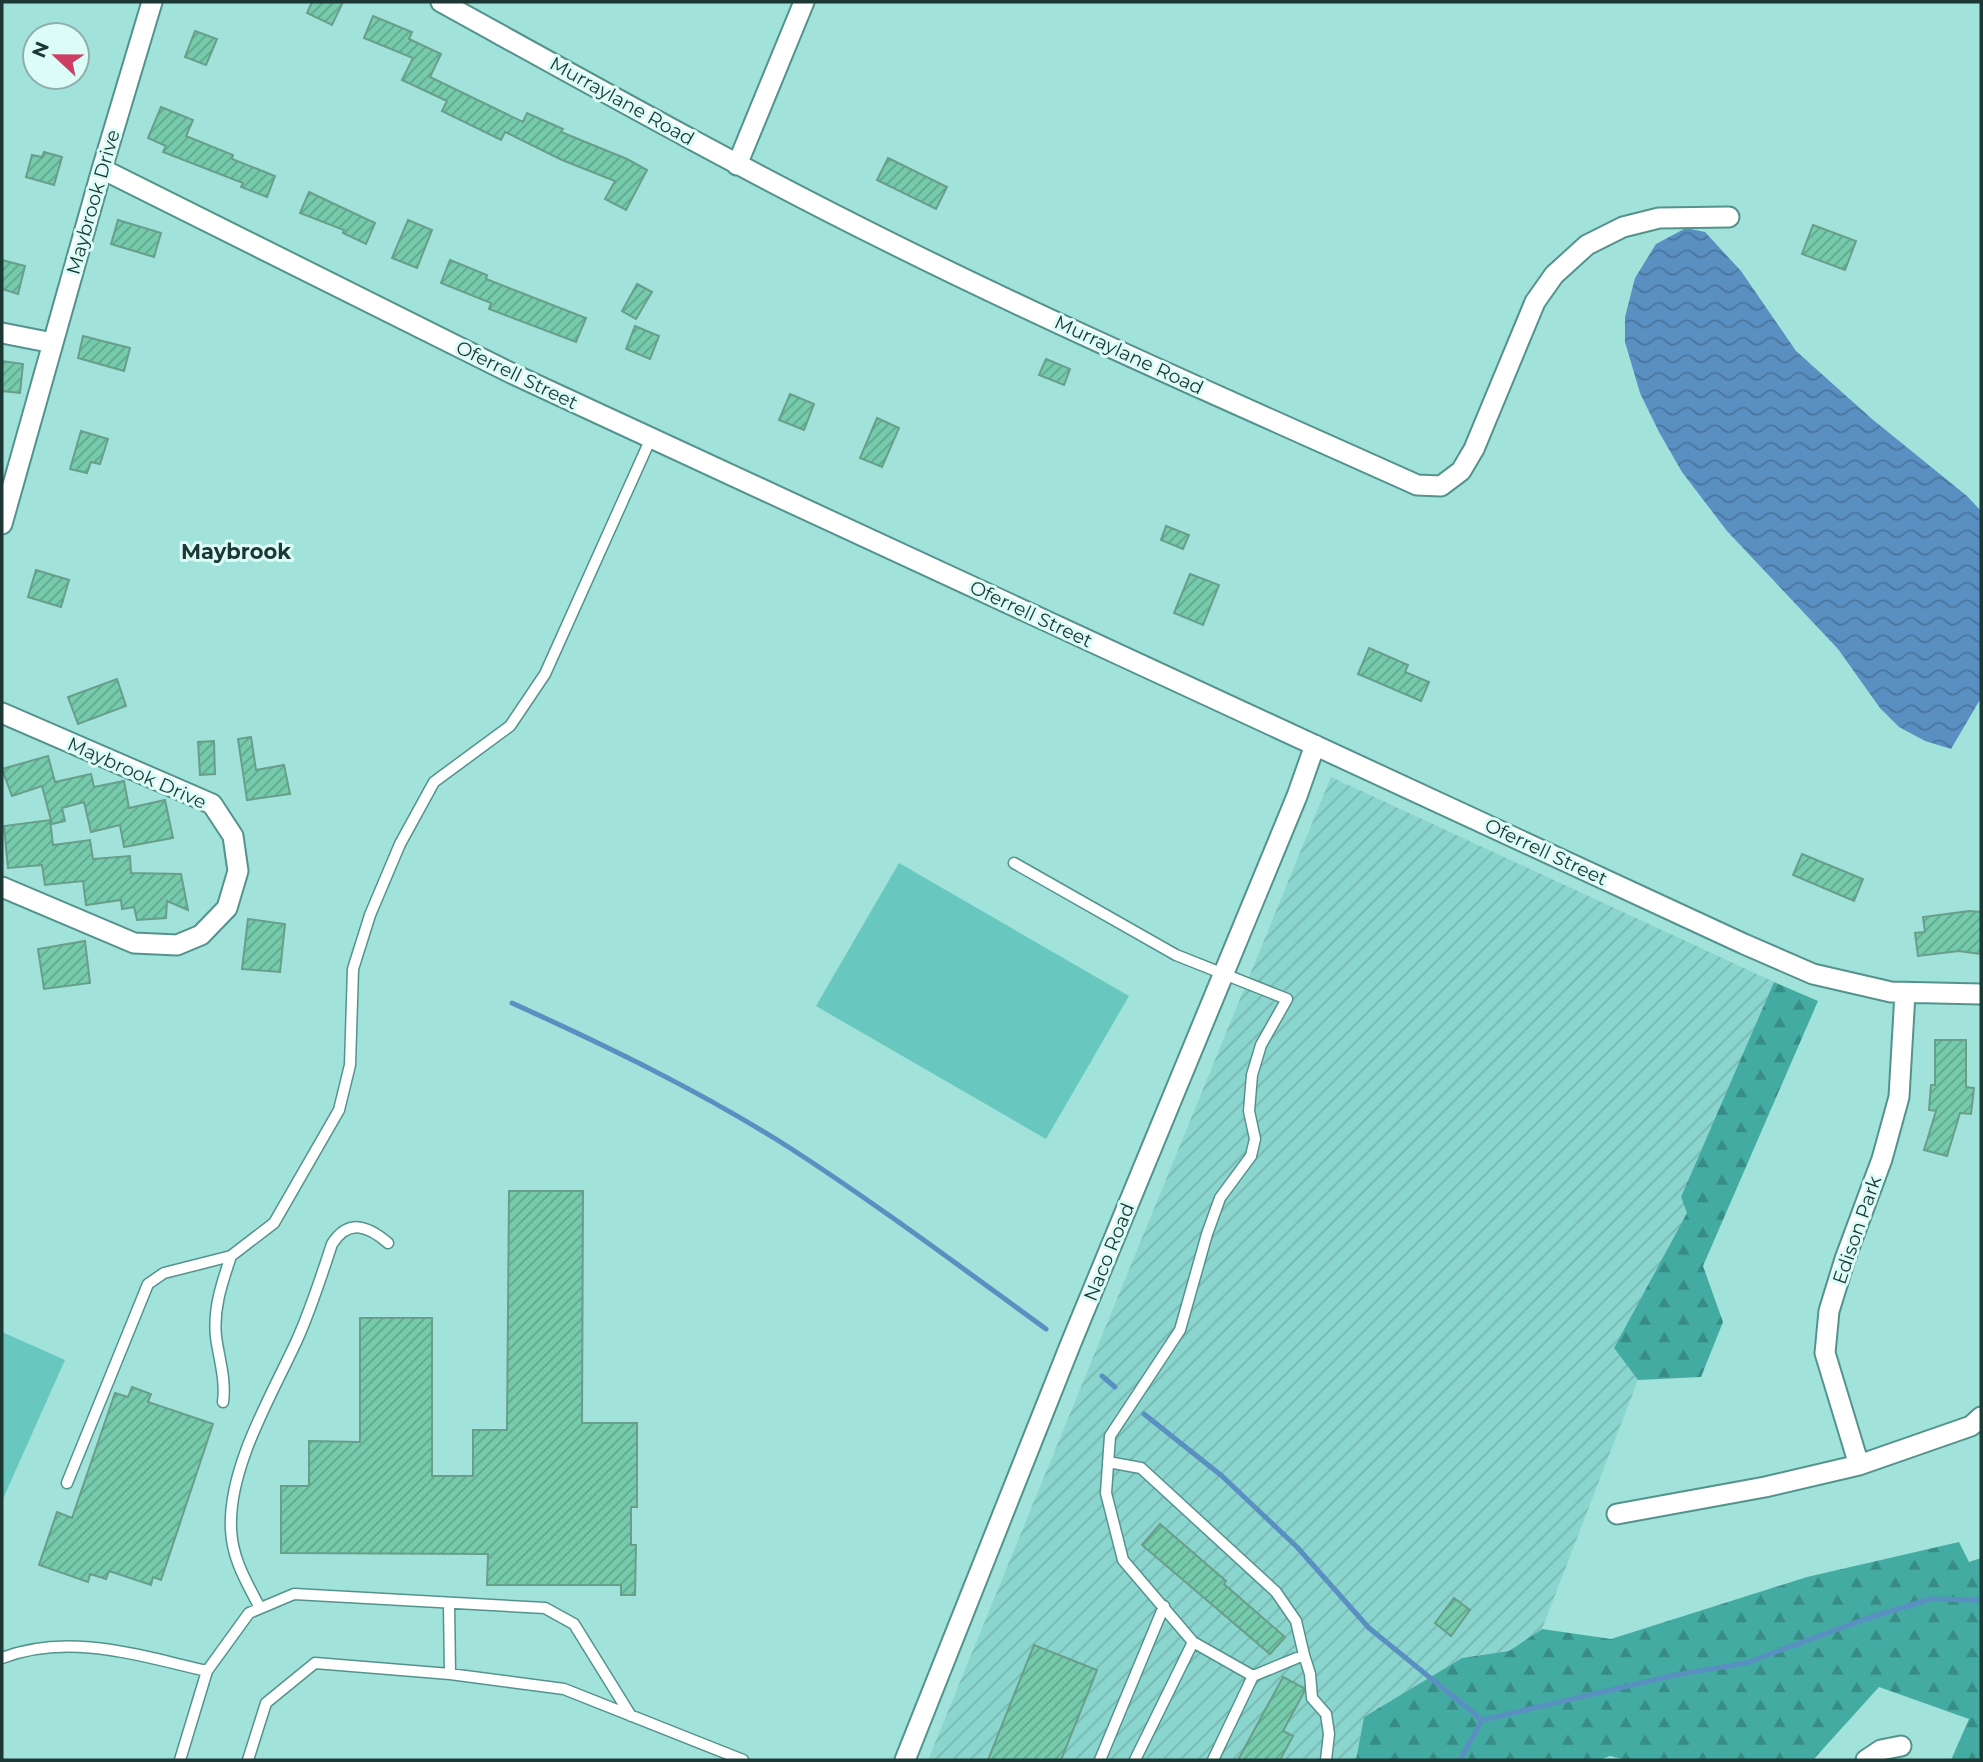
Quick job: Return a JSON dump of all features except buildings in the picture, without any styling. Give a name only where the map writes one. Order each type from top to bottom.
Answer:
[{"type":"street","name":"Maybrook Drive","points":[[2,524],[152,2]]},
{"type":"street","name":"Murraylane Road","points":[[441,2],[737,165],[886,241],[1067,327],[1417,485],[1441,486],[1461,471],[1474,449],[1535,302],[1554,275],[1587,245],[1623,227],[1659,218],[1729,217]]},
{"type":"street","points":[[737,165],[804,2]]},
{"type":"street","name":"Oferrell Street","points":[[102,169],[513,374],[1744,944],[1813,974],[1891,992],[1981,994]]},
{"type":"street","points":[[2,333],[53,343]]},
{"type":"street","name":"Maybrook Drive","points":[[2,713],[212,804],[233,836],[238,871],[227,908],[201,935],[177,945],[134,943],[2,887]]},
{"type":"street","name":"Naco Road","points":[[905,1760],[1071,1343],[1315,745]]},
{"type":"street","name":"Edison Park","points":[[1859,1465],[1825,1353],[1829,1311],[1882,1159],[1899,1097],[1905,993]]},
{"type":"street","points":[[1617,1514],[1765,1487],[1859,1465],[1971,1426],[1981,1417]]},
{"type":"street","points":[[1866,1760],[1881,1750],[1901,1746]]},
{"type":"lane","points":[[67,1483],[148,1284],[163,1273],[231,1256],[274,1223],[339,1110],[350,1065],[353,969],[370,915],[400,844],[434,782],[510,726],[545,674],[652,438]]},
{"type":"lane","points":[[1014,863],[1176,955],[1287,999],[1261,1045],[1252,1075],[1249,1111],[1255,1139],[1251,1156],[1220,1198],[1206,1234],[1180,1330],[1110,1436],[1105,1493],[1123,1560],[1193,1642],[1253,1676]]},
{"type":"lane","points":[[260,1608],[238,1566],[230,1528],[237,1481],[245,1455],[299,1336],[332,1244],[348,1227],[355,1226],[373,1232],[388,1243]]},
{"type":"lane","points":[[222,1402],[222,1359],[216,1337],[217,1298],[231,1256]]},
{"type":"lane","points":[[1108,1462],[1141,1468],[1276,1592],[1296,1621],[1310,1674],[1312,1698],[1326,1714],[1329,1734],[1326,1760]]},
{"type":"lane","points":[[180,1760],[207,1671],[249,1613],[294,1594],[545,1608],[574,1624],[631,1716]]},
{"type":"lane","points":[[449,1604],[450,1674]]},
{"type":"lane","points":[[1100,1760],[1164,1606]]},
{"type":"lane","points":[[1135,1760],[1193,1642]]},
{"type":"lane","points":[[2,1658],[22,1650],[94,1648],[118,1650],[207,1671]]},
{"type":"lane","points":[[1213,1760],[1253,1676],[1304,1655]]},
{"type":"lane","points":[[248,1760],[266,1703],[315,1663],[450,1674],[564,1689],[743,1760]]},
{"type":"shaded area","points":[[1331,777],[1774,982],[1681,1197],[1688,1213],[1614,1348],[1638,1380],[1542,1629],[1509,1651],[1462,1658],[1364,1717],[1356,1760],[928,1760]]},
{"type":"shaded area","points":[[899,863],[1129,996],[1046,1139],[816,1006]]},
{"type":"shaded area","points":[[2,1332],[65,1360],[2,1501]]},
{"type":"green space","points":[[1774,982],[1818,1001],[1703,1266],[1723,1322],[1701,1377],[1638,1380],[1614,1348],[1687,1213],[1681,1197]]},
{"type":"green space","points":[[1959,1542],[1969,1562],[1981,1558],[1981,1760],[1951,1760],[1969,1719],[1879,1687],[1813,1760],[1626,1760],[1610,1756],[1600,1760],[1356,1760],[1364,1717],[1462,1658],[1509,1651],[1542,1629],[1611,1639],[1807,1577]]},
{"type":"water","points":[[1686,228],[1705,232],[1741,271],[1796,351],[1872,419],[1967,496],[1981,511],[1981,698],[1951,749],[1925,741],[1899,727],[1880,708],[1838,649],[1727,531],[1682,472],[1659,432],[1640,393],[1625,342],[1625,317],[1635,278],[1656,244]]},
{"type":"waterway","points":[[512,1003],[654,1071],[757,1127],[855,1192],[1046,1329]]},
{"type":"waterway","points":[[1102,1376],[1115,1387]]},
{"type":"waterway","points":[[1144,1414],[1222,1476],[1297,1547],[1369,1628],[1482,1720]]},
{"type":"waterway","points":[[1460,1760],[1482,1720],[1675,1675],[1746,1663],[1865,1619],[1930,1599],[1981,1600]]},
{"type":"district","name":"Maybrook","points":[[236,551]]}]
